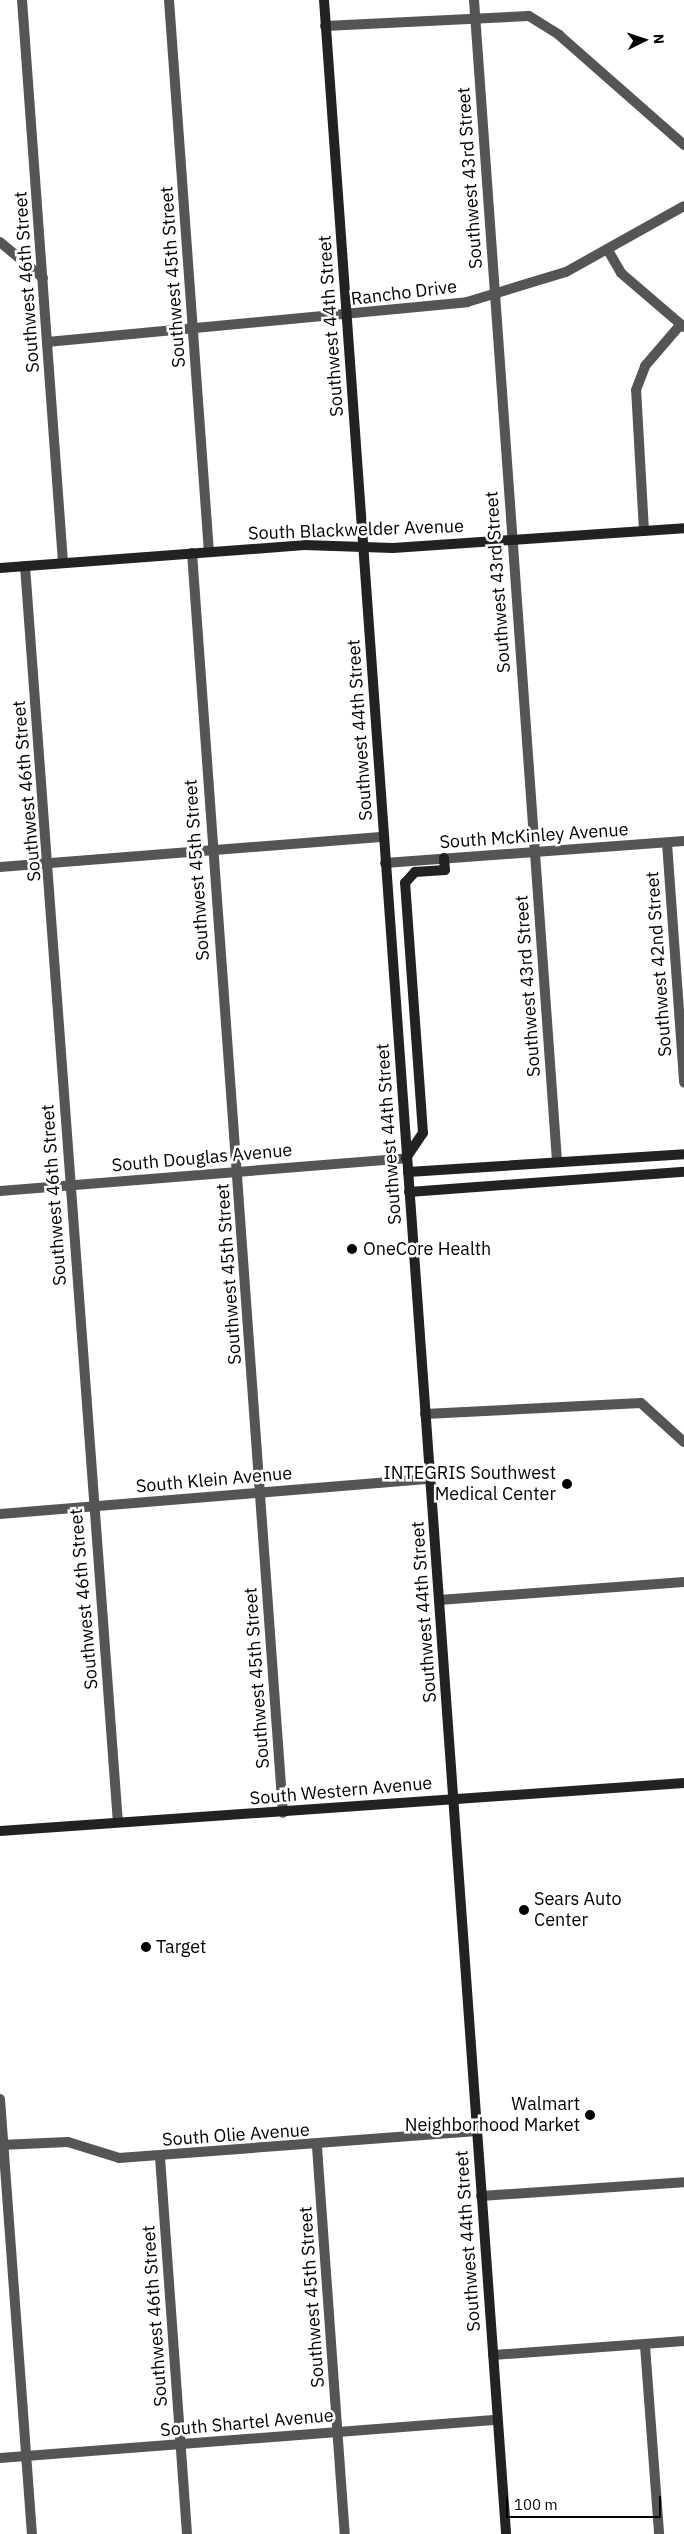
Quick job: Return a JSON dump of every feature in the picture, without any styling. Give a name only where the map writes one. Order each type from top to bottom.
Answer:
[{"type":"main road","name":"Southwest 44th Street","points":[[324,0],[506,2534]]},
{"type":"main road","name":"South Blackwelder Avenue","points":[[0,568],[333,544],[363,546],[511,540],[684,528]]},
{"type":"main road","points":[[406,1158],[423,1133],[406,883],[414,872],[445,870],[444,858]]},
{"type":"main road","points":[[408,1172],[684,1154]]},
{"type":"main road","points":[[409,1192],[684,1172]]},
{"type":"main road","name":"South Western Avenue","points":[[0,1831],[283,1813],[453,1798],[684,1783]]},
{"type":"street","name":"Southwest 46th Street","points":[[22,0],[63,563]]},
{"type":"street","name":"Southwest 45th Street","points":[[169,0],[208,552]]},
{"type":"street","name":"Southwest 43rd Street","points":[[474,0],[511,540],[557,1162]]},
{"type":"street","points":[[326,26],[519,14],[541,22],[684,145]]},
{"type":"street","name":"Rancho Drive","points":[[47,342],[193,331],[347,316],[494,296],[608,252],[684,206]]},
{"type":"street","points":[[0,242],[43,278]]},
{"type":"street","points":[[608,252],[621,273],[682,325],[645,366],[636,390],[644,531]]},
{"type":"street","name":"Southwest 45th Street","points":[[192,553],[212,852],[261,1491],[283,1813]]},
{"type":"street","name":"Southwest 46th Street","points":[[24,566],[49,863],[92,1508],[118,1822]]},
{"type":"street","points":[[0,867],[384,838]]},
{"type":"street","name":"South McKinley Avenue","points":[[385,862],[684,841]]},
{"type":"street","name":"Southwest 42nd Street","points":[[667,843],[684,1082]]},
{"type":"street","name":"South Douglas Avenue","points":[[0,1192],[237,1170],[406,1158]]},
{"type":"street","points":[[426,1414],[641,1403],[684,1442]]},
{"type":"street","name":"South Klein Avenue","points":[[0,1514],[92,1508],[261,1491],[430,1478]]},
{"type":"street","points":[[439,1600],[684,1582]]},
{"type":"street","points":[[0,2098],[1,2145],[32,2534]]},
{"type":"street","name":"South Olie Avenue","points":[[1,2145],[68,2142],[120,2158],[317,2147],[477,2132]]},
{"type":"street","name":"Southwest 45th Street","points":[[317,2147],[345,2534]]},
{"type":"street","name":"Southwest 46th Street","points":[[160,2156],[187,2534]]},
{"type":"street","points":[[481,2196],[684,2182]]},
{"type":"street","points":[[493,2355],[645,2346],[684,2341]]},
{"type":"street","points":[[645,2346],[659,2534]]},
{"type":"street","name":"South Shartel Avenue","points":[[0,2458],[497,2420]]},
{"type":"place","name":"OneCore Health","points":[[352,1249]]},
{"type":"place","name":"INTEGRIS Southwest Medical Center","points":[[567,1484]]},
{"type":"place","name":"Sears Auto Center","points":[[524,1910]]},
{"type":"place","name":"Target","points":[[146,1947]]},
{"type":"place","name":"Walmart Neighborhood Market","points":[[590,2115]]}]
